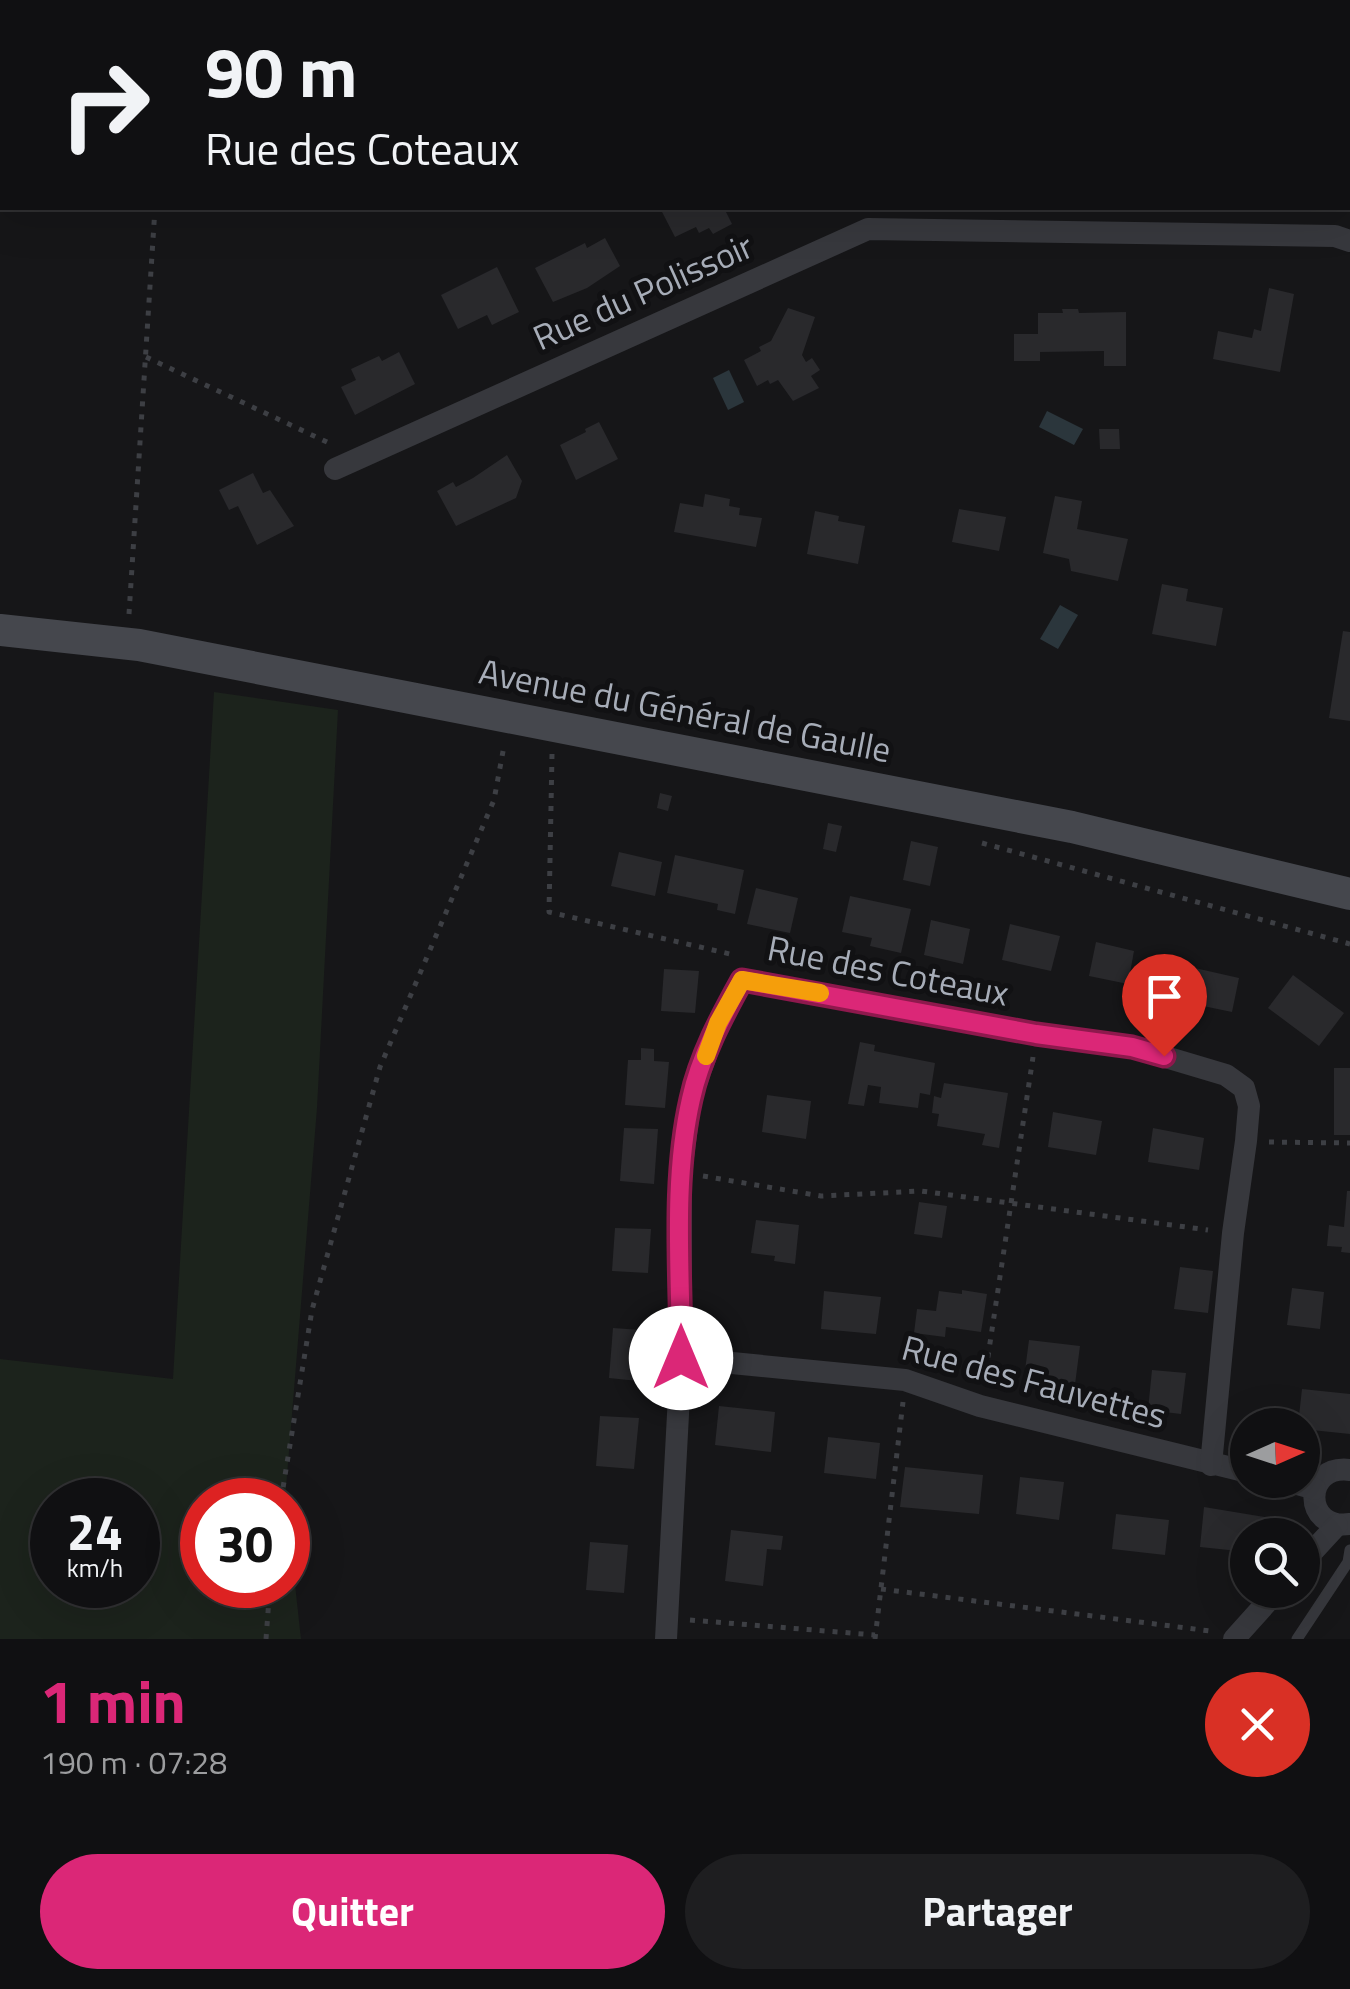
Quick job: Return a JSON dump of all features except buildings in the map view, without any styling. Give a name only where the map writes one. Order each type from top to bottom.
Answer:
[{"type":"main road","name":"Avenue du Général de Gaulle","points":[[0,630],[128,644],[1072,826],[1350,894]]},
{"type":"street","name":"Rue du Polissoir","points":[[335,469],[868,229],[1335,236],[1350,240]]},
{"type":"street","name":"Rue des Coteaux","points":[[666,1629],[681,1358],[681,1172],[691,1097],[718,1023],[742,980],[1036,1034],[1132,1047],[1226,1075],[1244,1088],[1248,1106],[1246,1141],[1232,1234],[1211,1465]]},
{"type":"street","name":"Rue des Fauvettes","points":[[681,1358],[905,1380],[980,1406],[1230,1469]]},
{"type":"street","points":[[1320,1482],[1333,1470],[1350,1470]]},
{"type":"street","points":[[1315,1498],[1321,1516],[1344,1525],[1320,1547]]},
{"type":"street","points":[[1236,1637],[1262,1608]]},
{"type":"lane","points":[[1297,1639],[1348,1562],[1350,1550]]},
{"type":"path","points":[[128,644],[155,210]]},
{"type":"path","points":[[146,357],[360,458]]},
{"type":"path","points":[[285,1478],[312,1310],[380,1067],[494,800],[509,718]]},
{"type":"path","points":[[552,750],[549,912],[730,954],[742,980]]},
{"type":"path","points":[[971,840],[1350,944]]},
{"type":"path","points":[[980,1406],[1036,1034]]},
{"type":"path","points":[[1246,1141],[1350,1144]]},
{"type":"path","points":[[681,1172],[821,1196],[922,1191],[1232,1234]]},
{"type":"path","points":[[666,1629],[875,1637],[905,1380]]},
{"type":"path","points":[[880,1589],[1236,1637]]},
{"type":"path","points":[[266,1639],[268,1608]]},
{"type":"shaded area","points":[[729,370],[744,402],[728,410],[713,378]]},
{"type":"shaded area","points":[[1047,411],[1083,429],[1074,445],[1039,427]]},
{"type":"shaded area","points":[[1060,605],[1078,615],[1058,649],[1040,639]]},
{"type":"shaded area","points":[[214,692],[338,710],[317,1108],[287,1478],[180,1478],[180,1608],[298,1608],[301,1639],[0,1639],[0,1359],[173,1379]]},
{"type":"slow traffic","points":[[706,1056],[718,1023],[742,980],[820,993]]},
{"type":"route","points":[[681,1358],[681,1172],[691,1097],[718,1023],[742,980],[1036,1034],[1132,1047],[1164,1056]]}]
